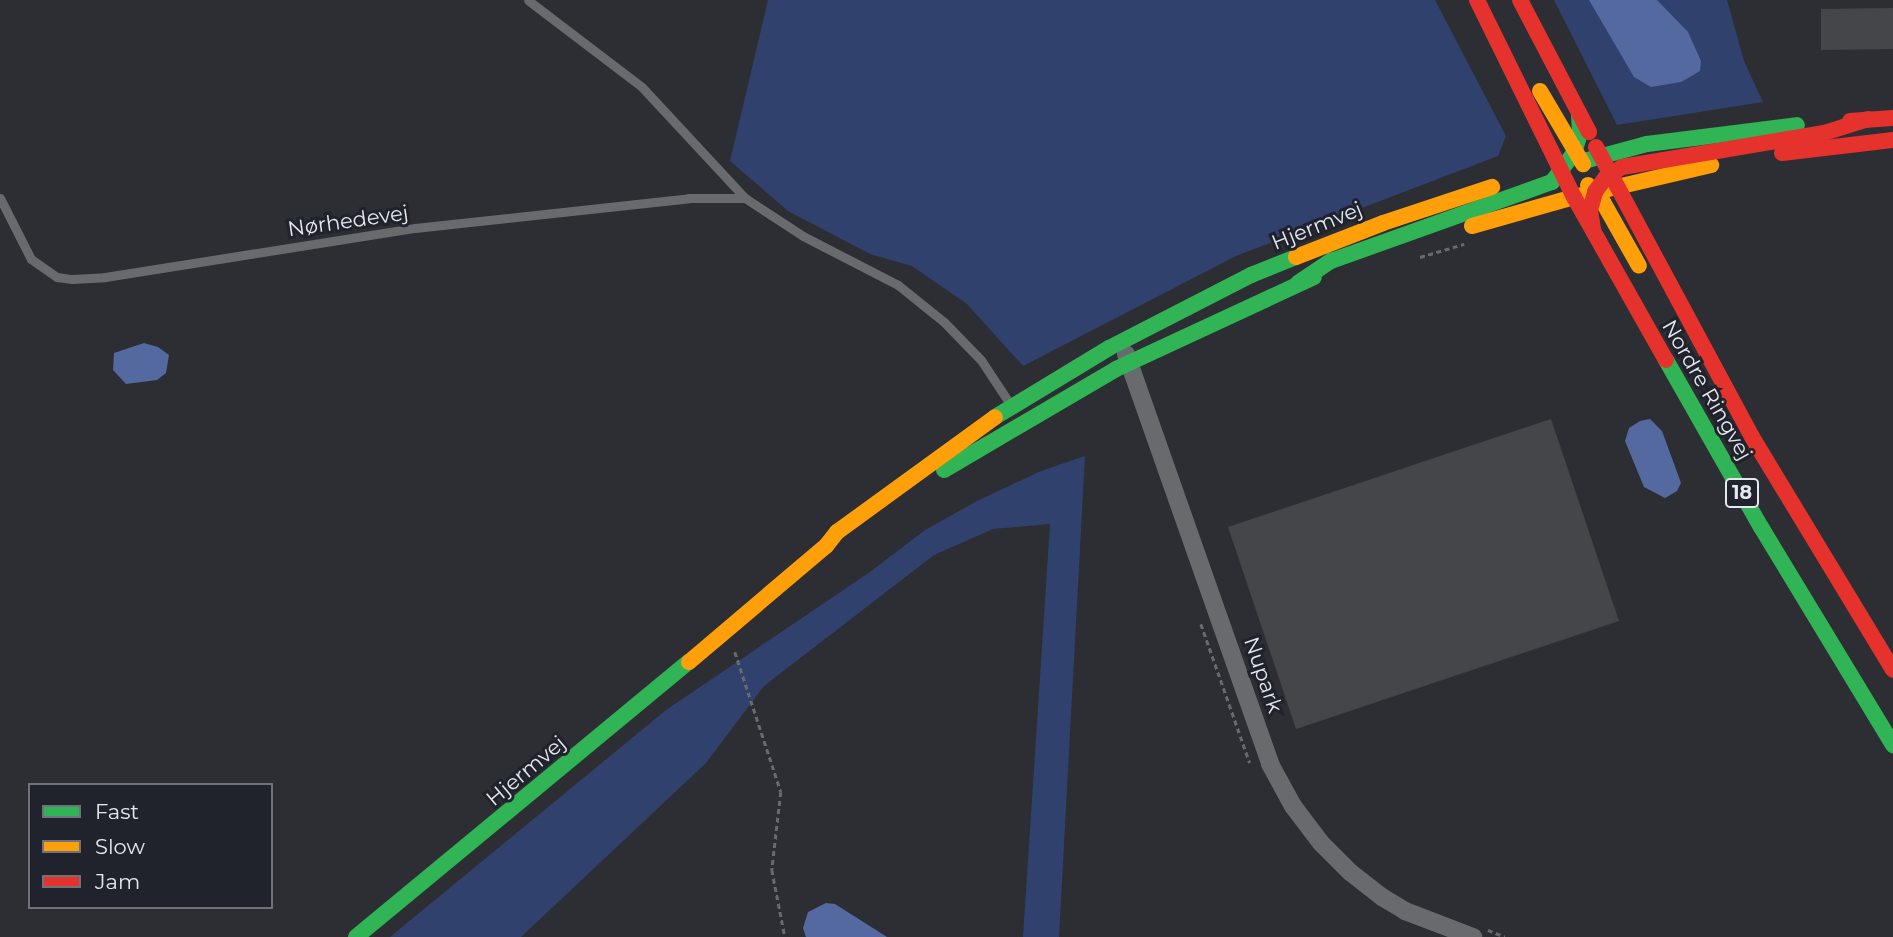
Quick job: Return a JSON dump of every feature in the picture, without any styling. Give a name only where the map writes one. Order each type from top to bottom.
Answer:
[{"type":"main road","name":"18","points":[[1477,0],[1568,165],[1574,197]]},
{"type":"main road","points":[[1492,0],[1568,165]]},
{"type":"main road","name":"18","points":[[1520,0],[1579,113],[1604,172]]},
{"type":"main road","points":[[1298,283],[1332,261],[1540,187],[1568,165],[1580,133],[1579,113]]},
{"type":"main road","name":"Hjermvej","points":[[827,547],[844,540],[939,474],[1021,422],[1129,362],[1298,283],[1378,253],[1574,197],[1604,172],[1647,144],[1893,118]]},
{"type":"main road","name":"Hjermvej","points":[[356,937],[827,547],[837,532],[890,492],[1011,406],[1122,342],[1251,275],[1359,232],[1493,186],[1568,165],[1604,172],[1693,168],[1775,153],[1893,140]]},
{"type":"main road","points":[[1568,165],[1604,172]]},
{"type":"main road","points":[[1597,238],[1590,210],[1604,172]]},
{"type":"main road","points":[[1604,172],[1650,285]]},
{"type":"main road","name":"Nordre Ringvej","points":[[1604,172],[1752,437],[1893,670]]},
{"type":"main road","name":"Nordre Ringvej","points":[[1574,197],[1761,527],[1893,745]]},
{"type":"main road","points":[[1670,321],[1710,388],[1752,437]]},
{"type":"street","name":"Nupark","points":[[1122,342],[1270,764],[1293,806],[1321,843],[1350,872],[1382,897],[1405,911],[1478,932]]},
{"type":"lane","points":[[528,0],[642,87],[746,198],[803,236],[907,293],[944,322],[981,360],[1021,422]]},
{"type":"lane","name":"Nørhedevej","points":[[0,198],[12,218],[24,250],[42,269],[57,276],[86,279],[415,228],[689,198],[746,198]]},
{"type":"path","points":[[1413,258],[1475,240]]},
{"type":"path","points":[[722,635],[735,651],[781,792],[772,870],[785,937]]},
{"type":"path","points":[[1478,932],[1504,937]]},
{"type":"shaded area","points":[[768,0],[1435,0],[1506,136],[1498,156],[1236,256],[1023,366],[967,304],[912,266],[870,254],[788,211],[730,161]]},
{"type":"shaded area","points":[[1554,0],[1727,0],[1744,61],[1763,102],[1617,125]]},
{"type":"shaded area","points":[[1589,0],[1657,0],[1688,32],[1701,61],[1700,71],[1681,82],[1651,87],[1634,77]]},
{"type":"shaded area","points":[[144,343],[158,347],[169,355],[166,373],[157,380],[126,384],[113,370],[114,353]]},
{"type":"shaded area","points":[[1650,419],[1662,431],[1681,483],[1677,491],[1665,498],[1644,487],[1625,441],[1629,428],[1640,421]]},
{"type":"shaded area","points":[[1085,456],[1059,937],[1023,937],[1050,524],[993,529],[934,555],[764,686],[706,763],[521,937],[390,937],[666,710],[870,572],[925,530],[977,501],[1041,471]]},
{"type":"shaded area","points":[[826,903],[835,904],[887,937],[806,937],[803,928],[808,912]]},
{"type":"building","points":[[1893,8],[1893,49],[1821,50],[1821,9]]},
{"type":"building","points":[[1551,419],[1619,621],[1296,729],[1228,527]]},
{"type":"traffic: fast","points":[[1298,283],[1331,261],[1552,182],[1574,153],[1580,133],[1579,113]]},
{"type":"traffic: fast","points":[[1584,161],[1647,144],[1797,125]]},
{"type":"traffic: fast","points":[[995,417],[1109,348],[1251,275],[1296,257]]},
{"type":"traffic: fast","points":[[944,470],[1116,369],[1314,277]]},
{"type":"traffic: fast","points":[[1666,360],[1761,527],[1893,745]]},
{"type":"traffic: fast","points":[[356,937],[689,662]]},
{"type":"traffic: slow","points":[[1540,91],[1583,164]]},
{"type":"traffic: slow","points":[[1472,226],[1574,197],[1711,165]]},
{"type":"traffic: slow","points":[[1588,185],[1603,202],[1639,266]]},
{"type":"traffic: slow","points":[[1296,257],[1383,223],[1492,187]]},
{"type":"traffic: slow","points":[[689,662],[826,546],[837,532],[995,417]]},
{"type":"traffic: jam","points":[[1477,0],[1574,197],[1666,360]]},
{"type":"traffic: jam","points":[[1520,0],[1589,132]]},
{"type":"traffic: jam","points":[[1850,121],[1893,118]]},
{"type":"traffic: jam","points":[[1593,229],[1590,210],[1595,192],[1605,178],[1622,167],[1824,133],[1868,119]]},
{"type":"traffic: jam","points":[[1782,153],[1893,140]]},
{"type":"traffic: jam","points":[[1596,147],[1752,437],[1893,670]]}]
